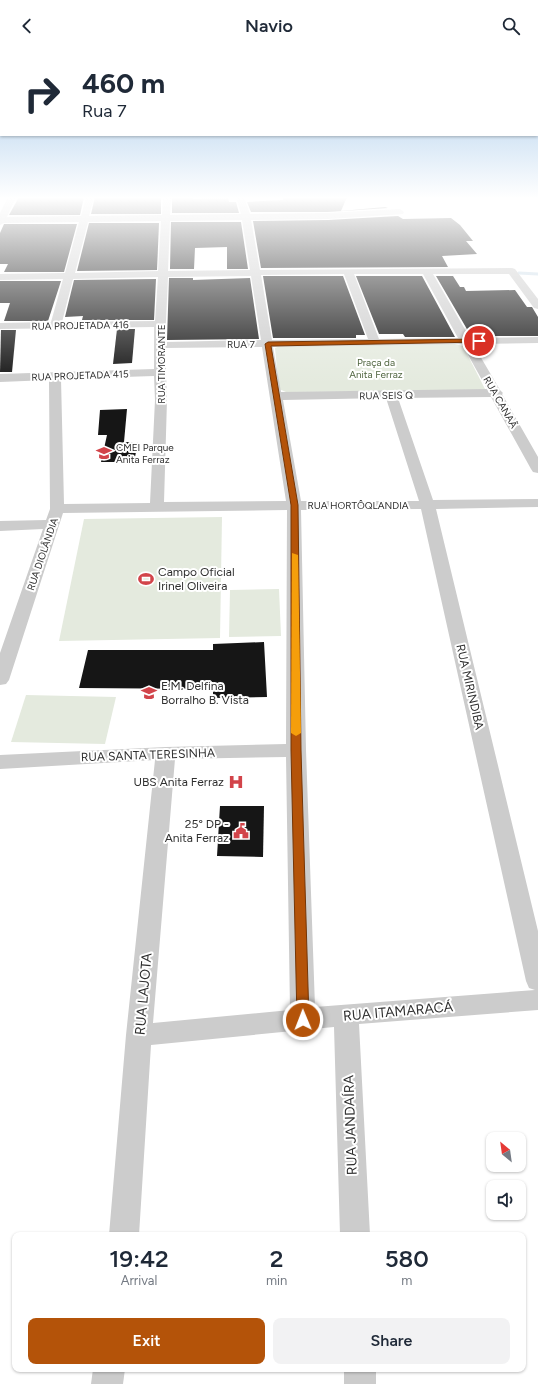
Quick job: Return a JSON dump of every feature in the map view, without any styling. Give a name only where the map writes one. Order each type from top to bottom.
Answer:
[{"type":"street","points":[[56,325],[73,259]]},
{"type":"street","name":"RUA TIMORANTE","points":[[157,506],[161,400],[159,345],[165,259]]},
{"type":"street","points":[[253,259],[294,505],[296,750],[303,1020]]},
{"type":"street","points":[[348,271],[375,343]]},
{"type":"street","points":[[0,277],[256,274],[348,271],[512,271],[538,306]]},
{"type":"street","name":"RUA CANAÃ","points":[[427,272],[465,341],[497,393],[538,469]]},
{"type":"street","name":"RUA PROJETADA 416","points":[[0,326],[160,324]]},
{"type":"street","name":"RUA 7","points":[[159,345],[538,340]]},
{"type":"street","name":"RUA PROJETADA 415","points":[[0,378],[160,372]]},
{"type":"street","name":"RUA DIOLÂNDIA","points":[[0,680],[57,509],[55,376]]},
{"type":"street","name":"RUA SEIS Q","points":[[275,396],[497,393]]},
{"type":"street","name":"RUA MIRINDIBA","points":[[391,395],[428,506],[538,981]]},
{"type":"street","name":"RUA HORTÔQLANDIA","points":[[57,509],[157,506],[428,506],[538,503]]},
{"type":"street","points":[[0,526],[51,524]]},
{"type":"street","name":"RUA SANTA TERESINHA","points":[[0,762],[166,753],[296,750]]},
{"type":"street","name":"RUA LAJOTA","points":[[124,1232],[139,1035],[166,753]]},
{"type":"street","name":"RUA ITAMARACÁ","points":[[139,1035],[346,1015],[538,1000]]},
{"type":"street","name":"RUA JANDAÍRA","points":[[346,1015],[355,1232]]},
{"type":"street","points":[[107,1384],[109,1372]]},
{"type":"street","points":[[360,1372],[360,1384]]},
{"type":"green space","name":"Praça da Anita Ferraz","points":[[455,344],[463,346],[485,389],[483,391],[286,392],[279,389],[275,348],[280,346]]},
{"type":"green space","name":"Campo Oficial Irinel Oliveira","points":[[222,517],[220,638],[59,641],[84,519]]},
{"type":"green space","points":[[279,589],[281,636],[229,637],[230,590]]},
{"type":"green space","points":[[26,695],[116,697],[105,744],[11,742]]},
{"type":"building","points":[[0,259],[67,259],[64,272],[4,272],[8,264],[0,264]]},
{"type":"building","points":[[80,259],[157,259],[157,270],[77,271]]},
{"type":"building","points":[[170,259],[194,259],[194,269],[170,269]]},
{"type":"building","points":[[227,259],[247,259],[248,269],[227,269]]},
{"type":"building","points":[[259,259],[444,259],[448,267],[261,268]]},
{"type":"building","points":[[263,276],[343,276],[365,335],[356,335],[356,338],[273,338]]},
{"type":"building","points":[[356,276],[422,276],[455,337],[405,337],[403,334],[379,334]]},
{"type":"building","points":[[436,276],[453,276],[460,287],[464,287],[466,291],[515,290],[527,307],[532,307],[538,317],[538,336],[471,336]]},
{"type":"building","points":[[169,278],[193,278],[193,280],[250,278],[259,339],[167,340]]},
{"type":"building","points":[[156,279],[154,320],[82,320],[83,316],[65,317],[74,280]]},
{"type":"building","points":[[0,281],[61,281],[48,321],[4,321],[10,303],[0,303]]},
{"type":"building","points":[[117,329],[135,329],[132,363],[113,364]]},
{"type":"building","points":[[1,330],[16,330],[12,372],[0,372]]},
{"type":"building","points":[[127,409],[124,442],[138,442],[134,462],[101,462],[107,435],[98,435],[100,410]]},
{"type":"building","points":[[264,642],[267,697],[213,698],[213,689],[79,688],[88,650],[213,650],[213,644]]},
{"type":"building","name":"25° DP - Anita Ferraz","points":[[220,806],[264,806],[263,857],[217,856]]},
{"type":"waterway","points":[[519,273],[538,274]]},
{"type":"slow traffic","points":[[295,555],[296,733]]},
{"type":"place","name":"CMEI Parque Anita Ferraz","points":[[104,453]]},
{"type":"place","name":"Campo Oficial Irinel Oliveira","points":[[146,579]]},
{"type":"place","name":"E.M. Delfina Borralho B. Vista","points":[[149,693]]},
{"type":"place","name":"UBS Anita Ferraz","points":[[236,782]]},
{"type":"place","name":"25° DP - Anita Ferraz","points":[[241,831]]},
{"type":"route","points":[[303,1020],[296,750],[294,505],[275,396],[268,344],[479,341]]}]
